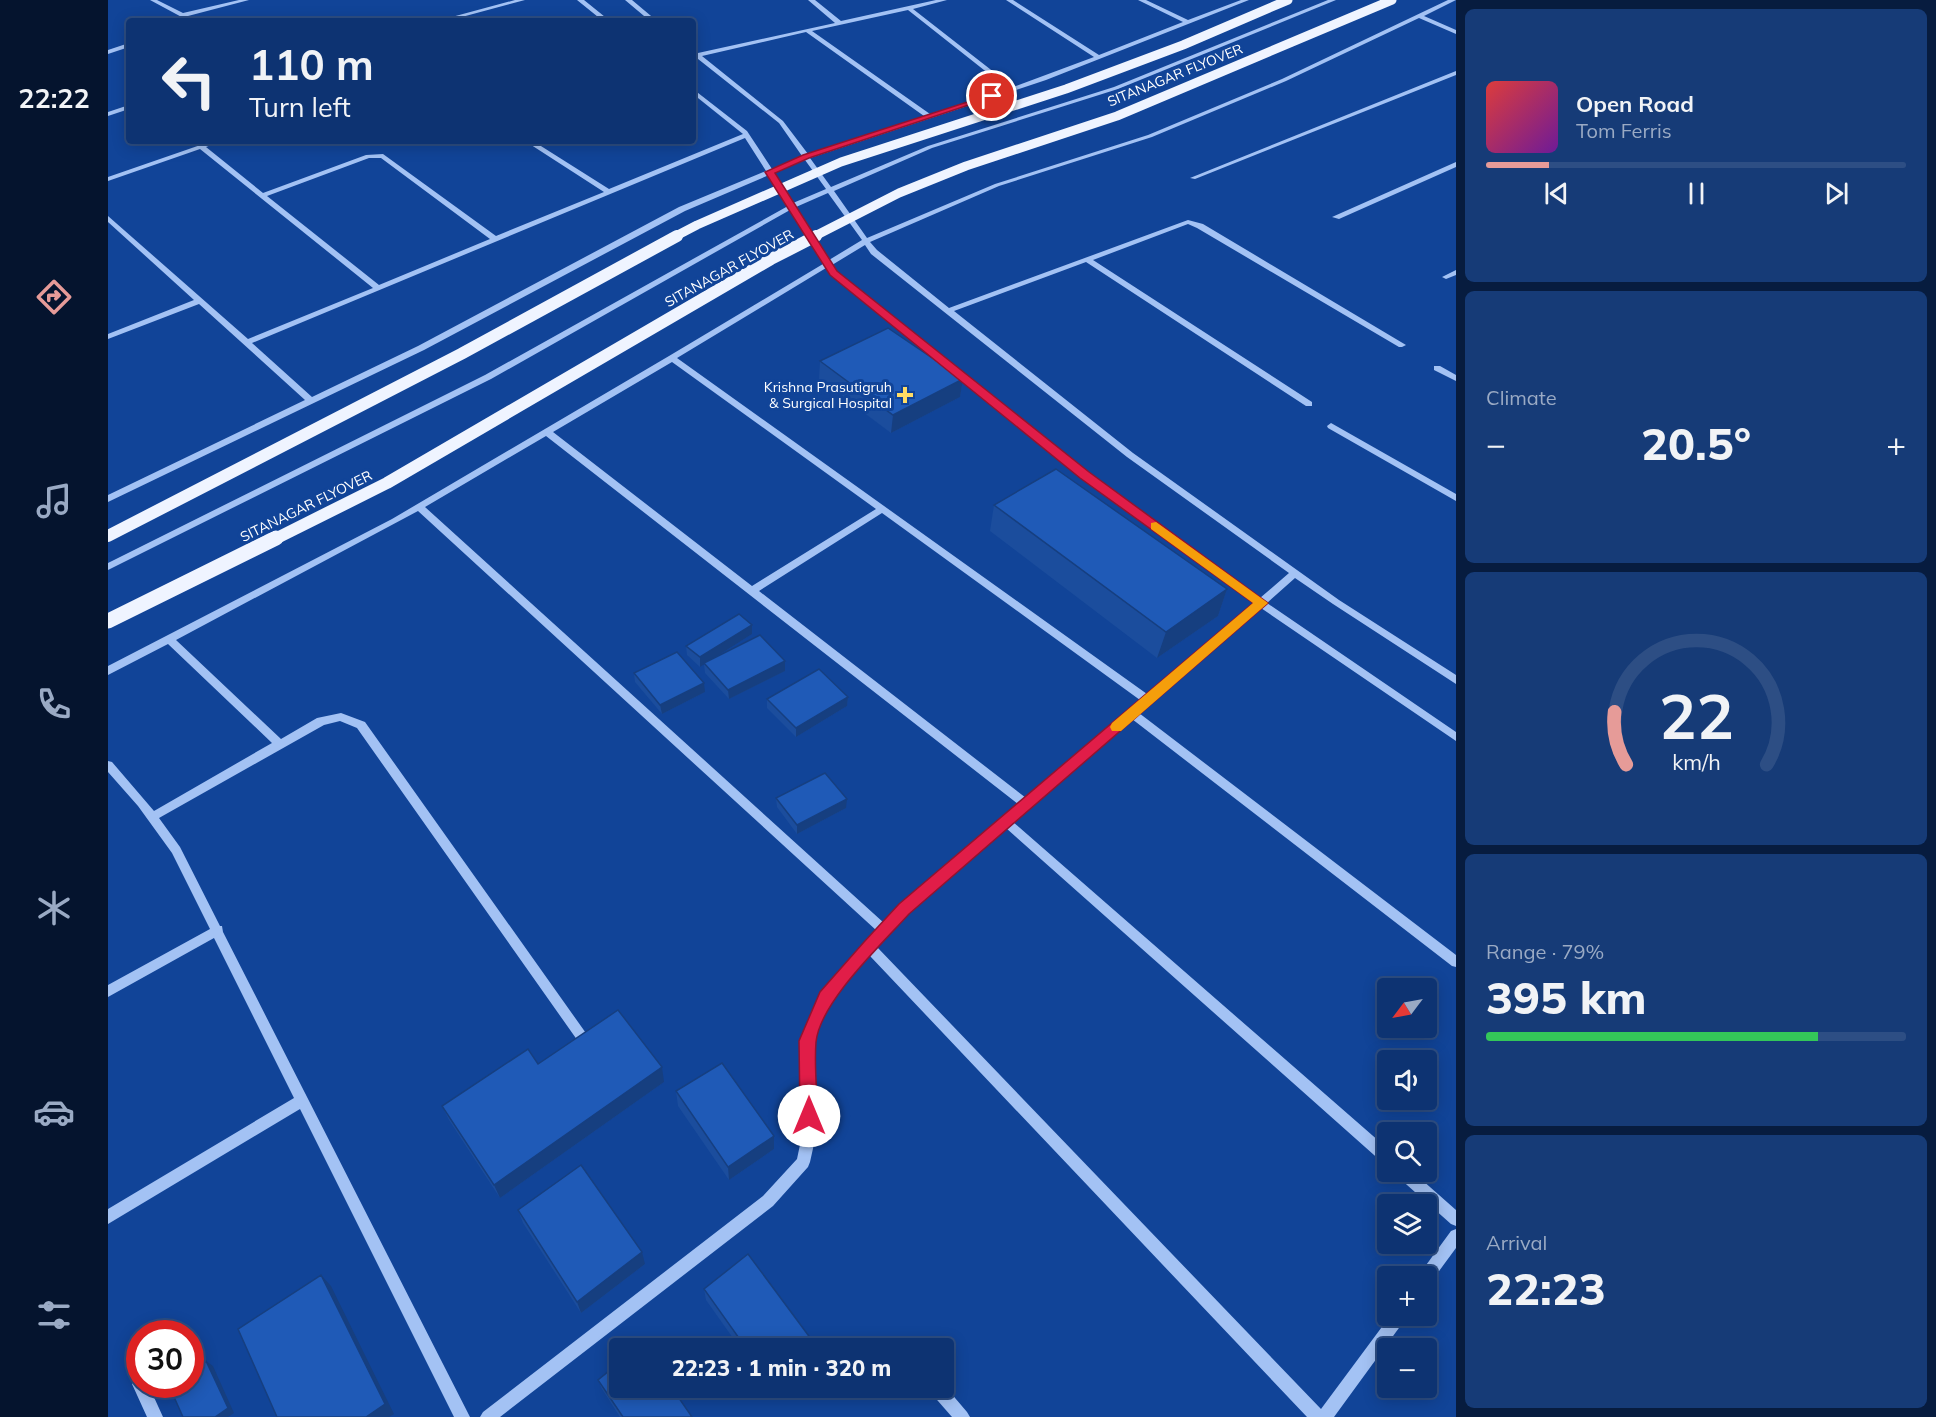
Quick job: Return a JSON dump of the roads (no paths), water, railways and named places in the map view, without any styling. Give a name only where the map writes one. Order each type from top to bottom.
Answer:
[{"type":"main road","name":"SITANAGAR FLYOVER","points":[[108,536],[461,354],[707,221],[841,162],[1066,89],[1183,45],[1288,0]]},
{"type":"main road","name":"SITANAGAR FLYOVER","points":[[108,621],[387,483],[771,260],[899,193],[966,166],[1117,116],[1392,0]]},
{"type":"street","points":[[153,0],[188,18]]},
{"type":"street","points":[[183,15],[246,0]]},
{"type":"street","points":[[452,18],[522,0]]},
{"type":"street","points":[[580,0],[603,18]]},
{"type":"street","points":[[628,0],[650,18]]},
{"type":"street","points":[[811,0],[839,24]]},
{"type":"street","points":[[696,53],[944,0]]},
{"type":"street","points":[[1009,0],[1099,58]]},
{"type":"street","points":[[1142,0],[1189,23]]},
{"type":"street","points":[[108,499],[421,348],[682,209],[806,157],[1013,90],[1246,0]]},
{"type":"street","points":[[108,567],[488,377],[793,206],[930,147],[1116,88],[1334,0]]},
{"type":"street","points":[[108,671],[419,507],[866,241],[997,185],[1150,135],[1284,80],[1453,0]]},
{"type":"street","points":[[909,8],[1013,90]]},
{"type":"street","points":[[1419,16],[1456,32]]},
{"type":"street","points":[[808,30],[929,117]]},
{"type":"street","points":[[108,52],[126,46]]},
{"type":"street","points":[[696,54],[782,122],[874,252],[1130,455],[1295,573],[1456,680]]},
{"type":"street","points":[[1193,178],[1456,73]]},
{"type":"street","points":[[696,93],[746,135],[793,206],[833,273],[1084,475],[1261,603],[1456,737]]},
{"type":"street","points":[[108,114],[126,108]]},
{"type":"street","points":[[246,343],[746,135]]},
{"type":"street","points":[[108,179],[210,144]]},
{"type":"street","points":[[533,144],[609,192]]},
{"type":"street","points":[[201,147],[378,288]]},
{"type":"street","points":[[262,196],[368,156],[383,156],[495,239]]},
{"type":"street","points":[[1336,217],[1456,164]]},
{"type":"street","points":[[108,218],[311,402]]},
{"type":"street","points":[[948,311],[1180,224],[1194,224],[1402,345]]},
{"type":"street","points":[[1086,259],[1309,404]]},
{"type":"street","points":[[1446,277],[1456,272]]},
{"type":"street","points":[[108,337],[199,301]]},
{"type":"street","points":[[672,358],[1148,700]]},
{"type":"street","points":[[1437,368],[1456,378]]},
{"type":"street","points":[[1331,426],[1456,498]]},
{"type":"street","points":[[547,432],[1026,804]]},
{"type":"street","points":[[419,507],[884,930]]},
{"type":"street","points":[[752,591],[882,509]]},
{"type":"street","points":[[488,1417],[768,1201],[803,1162],[809,1135],[807,1041],[825,997],[904,909],[1295,573]]},
{"type":"street","points":[[169,639],[280,744]]},
{"type":"street","points":[[1132,714],[1456,962]]},
{"type":"street","points":[[152,817],[321,721],[341,717],[361,725],[584,1040]]},
{"type":"street","points":[[108,765],[152,817],[176,850],[462,1417]]},
{"type":"street","points":[[1006,822],[1377,1148]]},
{"type":"street","points":[[108,991],[218,930]]},
{"type":"street","points":[[869,947],[1318,1417]]},
{"type":"street","points":[[108,1218],[302,1100]]},
{"type":"street","points":[[1414,1182],[1456,1219]]},
{"type":"street","points":[[1434,1266],[1456,1236]]},
{"type":"street","points":[[1325,1417],[1392,1326]]},
{"type":"street","points":[[146,1398],[154,1417]]},
{"type":"street","points":[[945,1398],[962,1417]]},
{"type":"place","name":"Krishna Prasutigruh & Surgical Hospital","points":[[905,395]]}]
